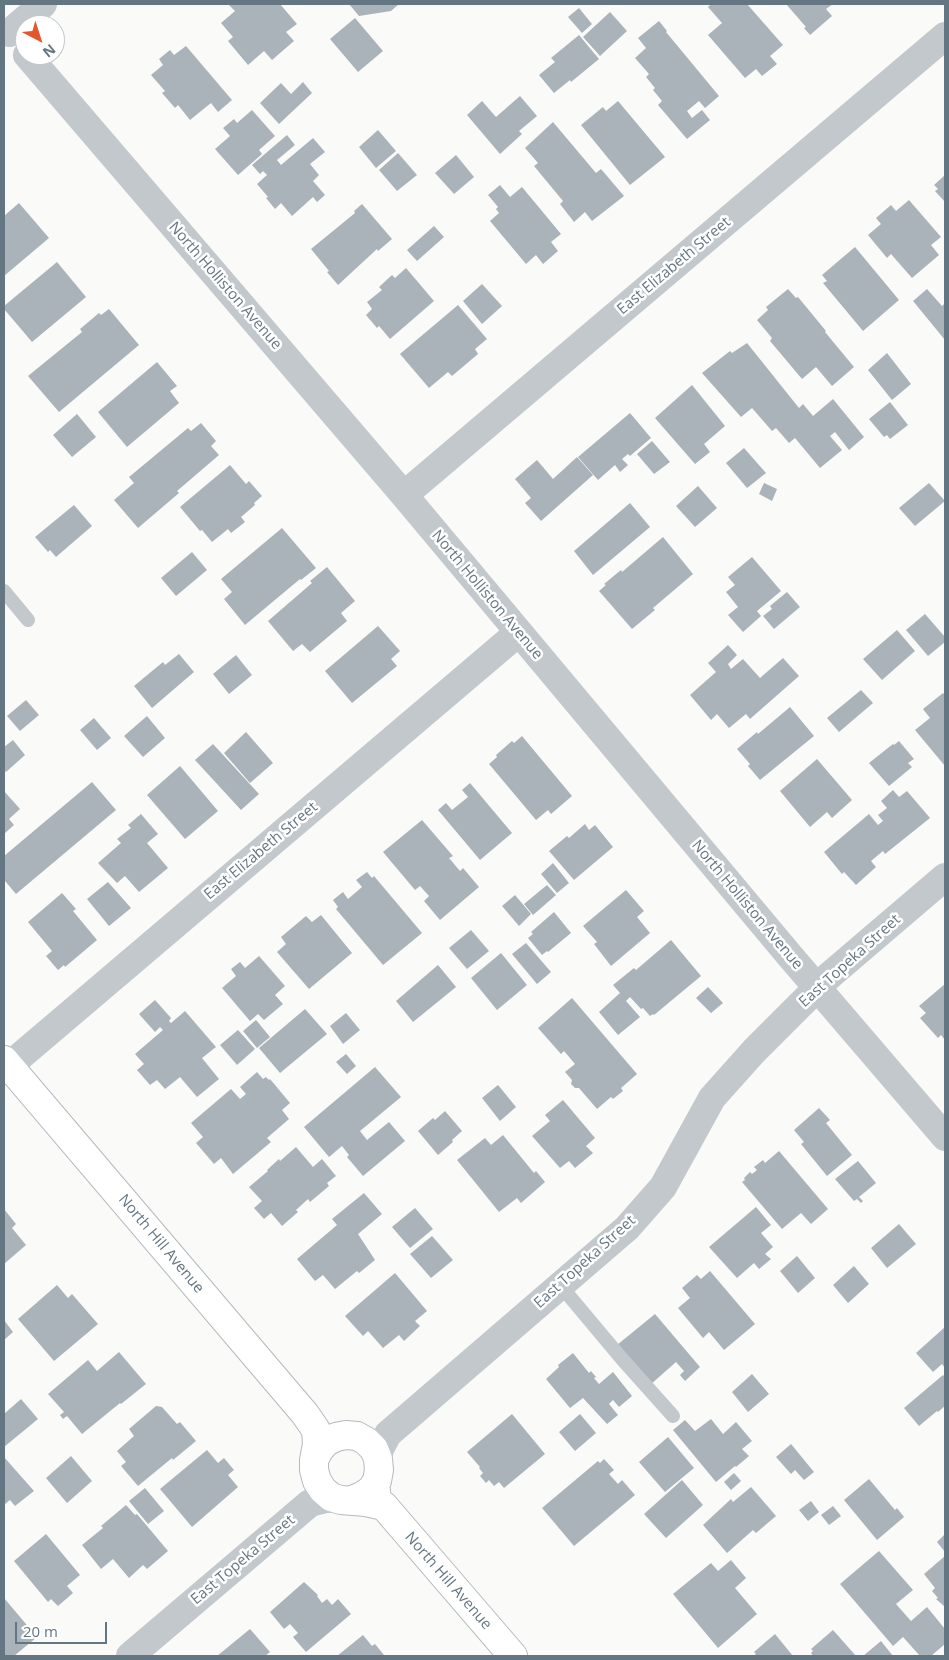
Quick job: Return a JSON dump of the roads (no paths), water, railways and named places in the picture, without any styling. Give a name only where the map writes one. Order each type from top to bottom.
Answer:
[{"type":"street","points":[[35,15],[43,4]]},
{"type":"street","name":"East Elizabeth Street","points":[[404,495],[945,36]]},
{"type":"street","name":"North Holliston Avenue","points":[[36,65],[404,495],[790,956],[945,1137]]},
{"type":"street","name":"East Elizabeth Street","points":[[5,1065],[518,633]]},
{"type":"street","name":"East Topeka Street","points":[[388,1434],[633,1222],[662,1187],[712,1098],[754,1051],[829,976],[945,877]]},
{"type":"street","name":"North Hill Avenue","points":[[5,1065],[305,1414],[316,1430]]},
{"type":"street","points":[[380,1482],[345,1499],[331,1496],[323,1490],[314,1481],[317,1444],[316,1430],[372,1439],[388,1434]]},
{"type":"street","points":[[380,1482],[380,1450],[388,1434]]},
{"type":"street","points":[[314,1481],[319,1450],[326,1442],[336,1436],[352,1436],[366,1441],[374,1449],[380,1482]]},
{"type":"street","name":"East Topeka Street","points":[[130,1656],[314,1481]]},
{"type":"street","name":"North Hill Avenue","points":[[380,1482],[512,1656]]},
{"type":"lane","points":[[4,591],[28,620]]},
{"type":"lane","points":[[560,1285],[673,1416]]}]
